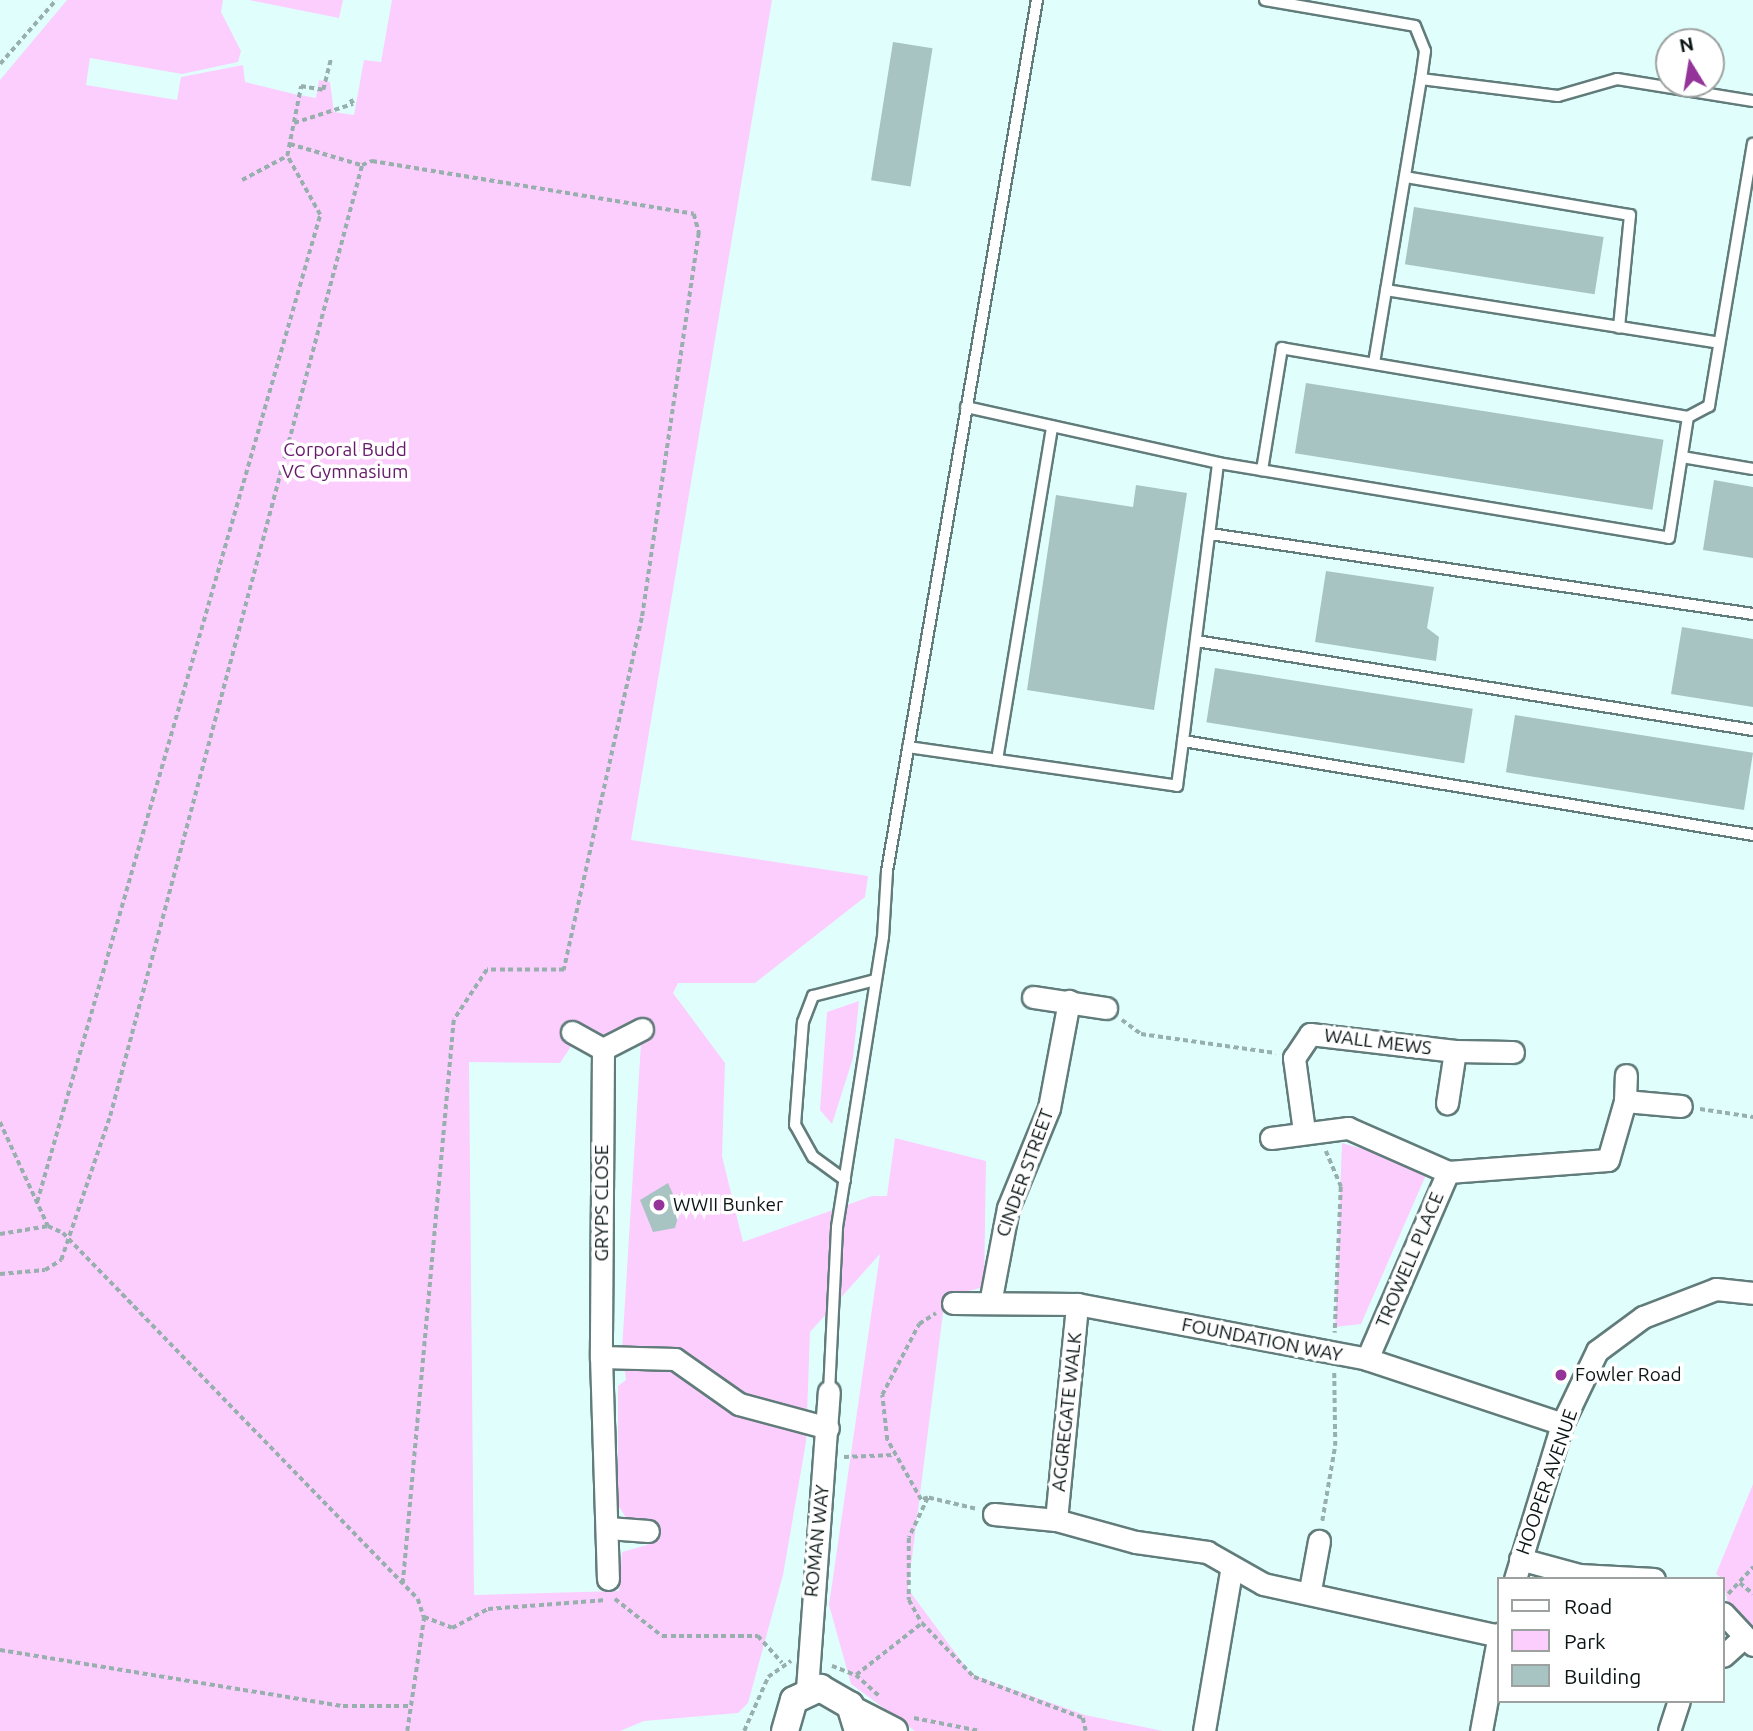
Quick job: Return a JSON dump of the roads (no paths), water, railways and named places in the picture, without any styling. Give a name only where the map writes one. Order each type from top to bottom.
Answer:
[{"type":"street","points":[[1033,997],[1106,1008]]},
{"type":"street","name":"CINDER STREET","points":[[990,1303],[1008,1208],[1049,1108],[1069,1001]]},
{"type":"street","points":[[572,1032],[603,1049],[642,1029]]},
{"type":"street","name":"WALL MEWS","points":[[1304,1131],[1294,1058],[1310,1034],[1454,1051],[1447,1103]]},
{"type":"street","name":"GRYPS CLOSE","points":[[603,1049],[601,1357],[608,1579]]},
{"type":"street","points":[[1454,1051],[1513,1052]]},
{"type":"street","name":"TROWELL PLACE","points":[[1367,1359],[1448,1172],[1608,1160],[1625,1101],[1626,1075]]},
{"type":"street","points":[[1625,1101],[1681,1106]]},
{"type":"street","points":[[1271,1138],[1304,1131],[1348,1128],[1448,1172]]},
{"type":"street","name":"HOOPER AVENUE","points":[[1518,1569],[1562,1424],[1597,1352],[1643,1317],[1716,1289],[1753,1293]]},
{"type":"street","name":"FOUNDATION WAY","points":[[953,1303],[1077,1304],[1367,1359],[1562,1424]]},
{"type":"street","name":"AGGREGATE WALK","points":[[1056,1520],[1077,1304]]},
{"type":"street","points":[[601,1357],[674,1359],[739,1404],[828,1428]]},
{"type":"street","name":"ROMAN WAY","points":[[807,1689],[829,1392]]},
{"type":"street","points":[[994,1514],[1056,1520],[1136,1542],[1207,1552],[1231,1571],[1263,1584],[1310,1590],[1498,1635]]},
{"type":"street","points":[[608,1528],[648,1531]]},
{"type":"street","points":[[1310,1590],[1319,1541]]},
{"type":"street","points":[[1518,1569],[1624,1577]]},
{"type":"street","points":[[1204,1731],[1231,1571]]},
{"type":"street","points":[[1725,1615],[1748,1641],[1725,1655]]},
{"type":"street","points":[[1481,1731],[1498,1640]]},
{"type":"street","points":[[782,1730],[789,1708],[807,1689],[829,1689],[856,1721],[896,1723]]},
{"type":"street","points":[[1669,1731],[1678,1703]]},
{"type":"lane","points":[[829,1392],[845,1180],[908,747],[1037,0]]},
{"type":"lane","points":[[1265,0],[1415,26],[1425,51],[1374,363]]},
{"type":"lane","points":[[1421,79],[1558,96],[1617,79],[1753,101]]},
{"type":"lane","points":[[1262,470],[1282,348],[1688,417],[1709,406],[1753,144]]},
{"type":"lane","points":[[1405,177],[1630,215],[1619,327]]},
{"type":"lane","points":[[1386,290],[1719,343]]},
{"type":"lane","points":[[966,407],[1219,463],[1669,538],[1688,417]]},
{"type":"lane","points":[[997,760],[1052,426]]},
{"type":"lane","points":[[1682,457],[1753,470]]},
{"type":"lane","points":[[908,747],[1177,786],[1219,463]]},
{"type":"lane","points":[[1210,534],[1753,614]]},
{"type":"lane","points":[[1196,641],[1753,730]]},
{"type":"lane","points":[[1183,741],[1753,835]]},
{"type":"lane","points":[[845,1180],[813,1157],[795,1125],[806,1004],[876,979]]},
{"type":"place","name":"WWII Bunker","points":[[659,1205]]},
{"type":"place","name":"Fowler Road","points":[[1561,1375]]},
{"type":"park label","name":"Corporal Budd VC Gymnasium","points":[[345,461]]}]
